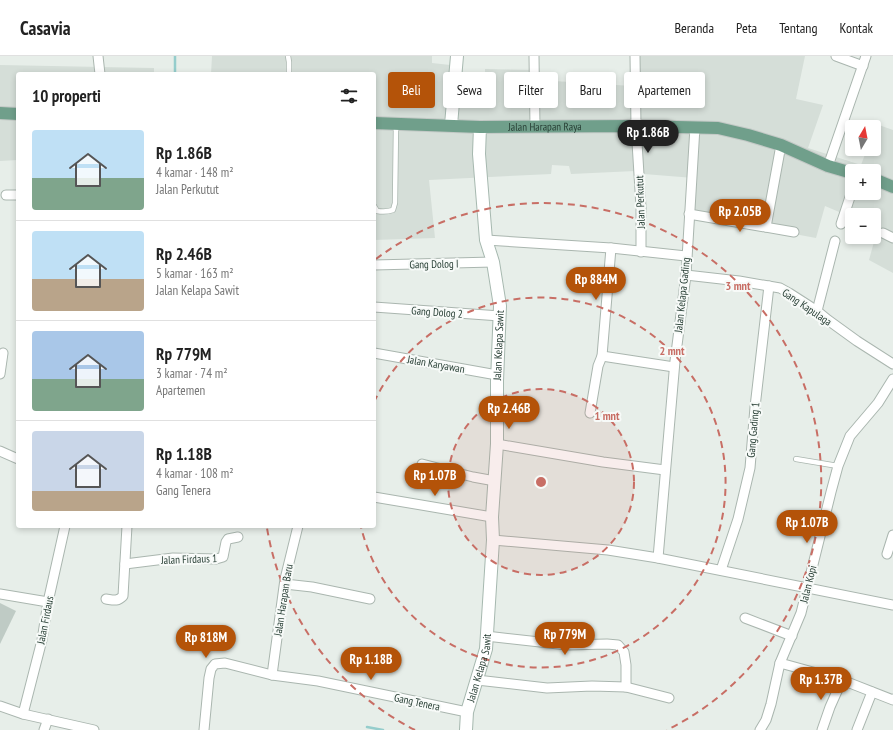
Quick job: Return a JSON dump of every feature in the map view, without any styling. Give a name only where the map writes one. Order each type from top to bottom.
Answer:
[{"type":"main road","points":[[451,126],[457,56]]},
{"type":"main road","points":[[0,113],[16,114]]},
{"type":"main road","name":"Jalan Harapan Raya","points":[[376,123],[480,127],[636,126],[718,128],[781,145],[828,166],[845,171]]},
{"type":"main road","name":"Jalan Kelapa Sawit","points":[[466,730],[467,712],[486,649],[493,540],[492,517],[497,444],[500,316],[500,306],[493,262],[486,240],[479,154],[480,127]]},
{"type":"main road","points":[[881,182],[893,187]]},
{"type":"street","points":[[98,56],[100,72]]},
{"type":"street","points":[[534,56],[535,127]]},
{"type":"street","name":"Jalan Perkutut","points":[[635,56],[636,126],[641,207],[641,252]]},
{"type":"street","points":[[836,56],[863,66]]},
{"type":"street","points":[[828,166],[866,56]]},
{"type":"street","name":"Jalan Kelapa Gading","points":[[658,558],[674,367],[686,275],[695,128]]},
{"type":"street","points":[[766,227],[781,145]]},
{"type":"street","points":[[6,195],[16,195]]},
{"type":"street","points":[[841,224],[849,200]]},
{"type":"street","points":[[689,214],[794,232]]},
{"type":"street","points":[[883,233],[893,238]]},
{"type":"street","points":[[486,240],[611,248],[686,256]]},
{"type":"street","points":[[817,311],[835,241]]},
{"type":"street","points":[[590,413],[598,366],[602,356],[611,248]]},
{"type":"street","name":"Gang Dolog I","points":[[376,265],[493,262]]},
{"type":"street","name":"Gang Kapulaga","points":[[686,275],[739,281],[780,288],[817,311],[857,341],[893,364]]},
{"type":"street","name":"Gang Gading 1","points":[[721,570],[738,519],[750,468],[755,407],[769,286]]},
{"type":"street","name":"Gang Dolog 2","points":[[376,307],[500,316]]},
{"type":"street","points":[[0,374],[3,353]]},
{"type":"street","name":"Jalan Karyawan","points":[[376,353],[498,375]]},
{"type":"street","points":[[602,356],[674,367]]},
{"type":"street","name":"Jalan Kopi","points":[[760,730],[766,720],[771,704],[780,663],[801,613],[806,588],[838,466],[850,436],[878,403],[893,379]]},
{"type":"street","points":[[497,444],[603,462],[666,470]]},
{"type":"street","points":[[1,454],[16,458]]},
{"type":"street","points":[[422,464],[495,481]]},
{"type":"street","points":[[376,497],[492,517]]},
{"type":"street","name":"Jalan Firdaus","points":[[23,714],[42,640],[48,602],[65,528]]},
{"type":"street","points":[[106,599],[116,600],[123,596],[127,528]]},
{"type":"street","name":"Jalan Harapan Baru","points":[[272,675],[285,584],[298,528]]},
{"type":"street","points":[[887,554],[893,536]]},
{"type":"street","name":"Jalan Firdaus 1","points":[[125,564],[173,558],[216,559],[223,557],[228,539],[238,537]]},
{"type":"street","points":[[493,540],[608,550],[658,558],[893,605]]},
{"type":"street","points":[[285,584],[370,599]]},
{"type":"street","points":[[0,594],[48,602]]},
{"type":"street","points":[[745,618],[792,636]]},
{"type":"street","points":[[486,636],[567,645],[618,645],[624,652],[626,665],[626,687]]},
{"type":"street","name":"Gang Tenera","points":[[204,730],[211,669],[215,664],[225,663],[272,675],[318,681],[467,712]]},
{"type":"street","points":[[780,663],[842,680],[893,699]]},
{"type":"street","points":[[477,680],[547,688],[592,686],[626,687],[669,698]]},
{"type":"street","points":[[822,730],[842,680]]},
{"type":"street","points":[[857,730],[872,692]]},
{"type":"street","points":[[0,706],[23,714],[94,730]]},
{"type":"street","points":[[44,730],[48,719]]},
{"type":"lane","points":[[288,56],[289,72]]},
{"type":"lane","points":[[376,209],[377,211],[383,212],[393,210],[395,203],[396,124]]},
{"type":"lane","points":[[796,459],[838,466]]},
{"type":"shaded area","points":[[212,56],[432,56],[432,63],[459,66],[459,72],[443,72],[443,108],[496,108],[496,72],[485,72],[485,69],[537,70],[537,72],[504,72],[504,108],[558,108],[558,81],[566,82],[566,108],[616,108],[616,85],[624,85],[624,108],[705,108],[705,72],[632,72],[632,56],[805,56],[796,99],[823,105],[808,148],[858,164],[845,164],[845,200],[881,200],[881,164],[861,164],[864,156],[881,156],[881,126],[893,130],[893,273],[869,260],[873,244],[881,244],[881,208],[845,208],[845,214],[825,206],[816,238],[691,215],[694,178],[644,174],[635,171],[571,174],[569,166],[552,165],[551,174],[429,180],[435,238],[376,240],[376,72],[211,72]]},
{"type":"shaded area","points":[[0,65],[154,68],[154,72],[16,72],[16,160],[0,161]]},
{"type":"building","points":[[0,603],[16,611],[0,644]]},
{"type":"waterway","points":[[175,56],[175,72]]},
{"type":"waterway","points":[[367,727],[383,730]]}]
